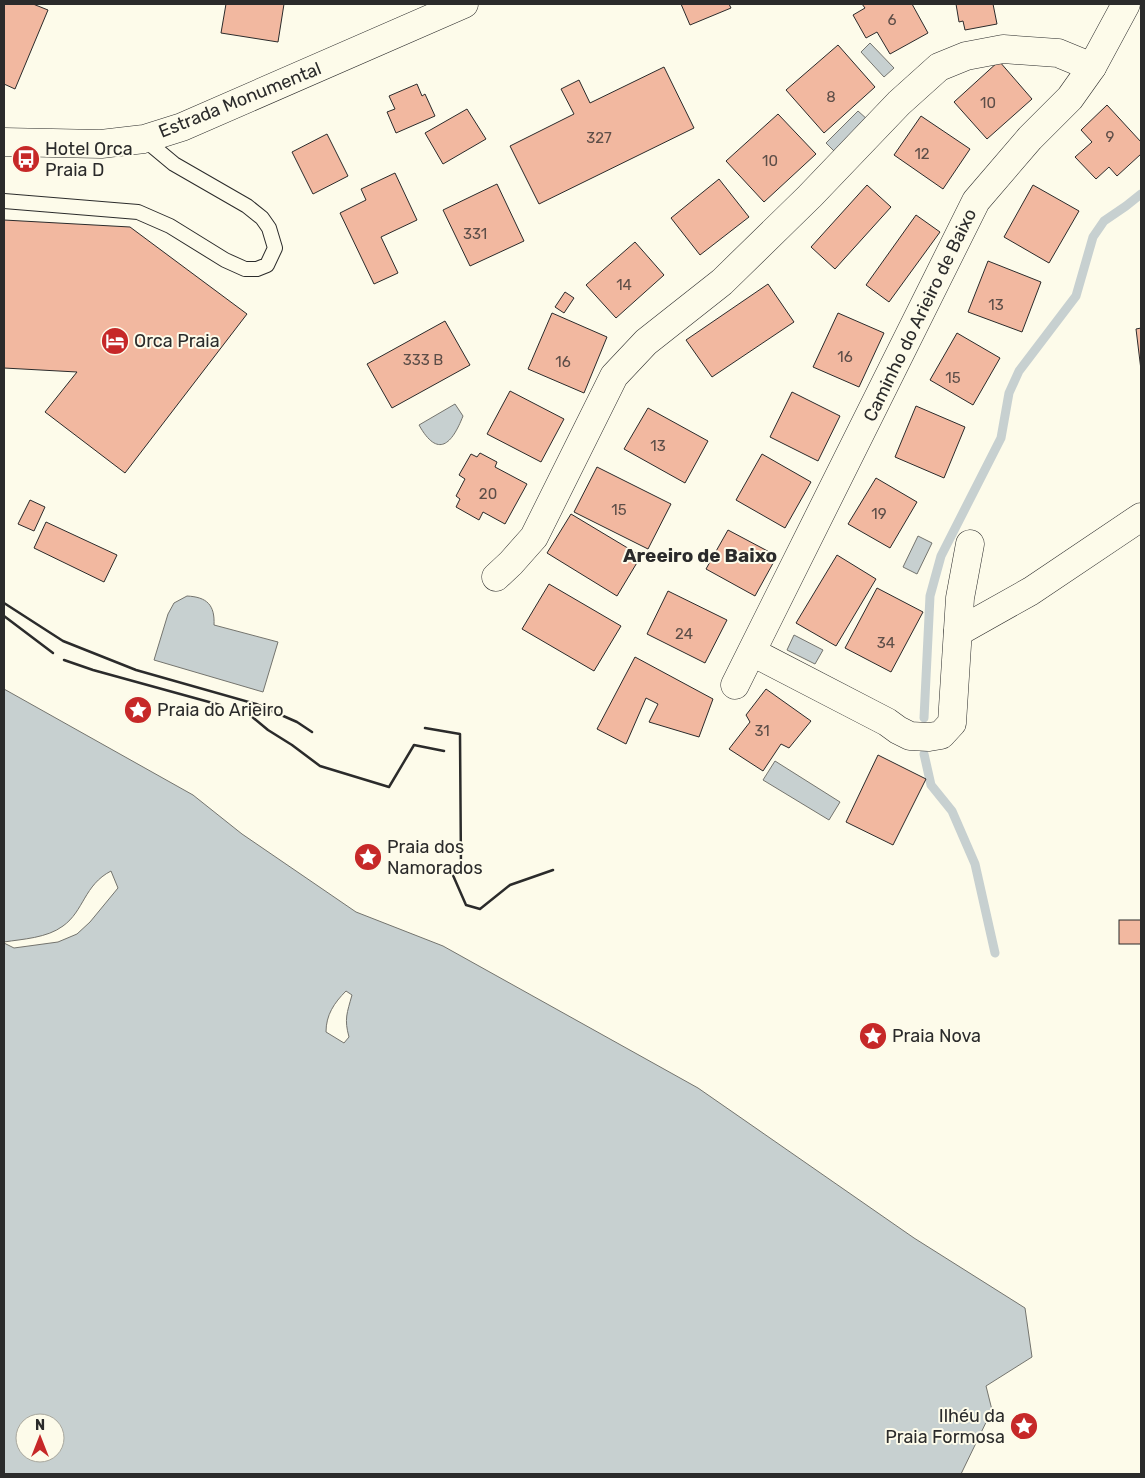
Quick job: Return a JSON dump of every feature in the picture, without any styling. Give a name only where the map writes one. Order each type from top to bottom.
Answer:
[{"type":"street","name":"Estrada Monumental","points":[[4,142],[101,144],[144,139],[182,127],[464,4]]},
{"type":"street","name":"Caminho do Arieiro de Baixo","points":[[735,685],[976,201],[1030,138],[1070,98],[1092,68],[1126,4]]},
{"type":"street","points":[[496,577],[534,537],[614,376],[646,342],[722,282],[810,196],[899,103],[939,67],[966,56],[1003,48],[1058,52],[1092,68]]},
{"type":"street","points":[[958,632],[1030,591],[1141,517]]},
{"type":"street","points":[[752,652],[887,722],[910,736],[929,737],[941,735],[952,722],[960,598],[970,544]]},
{"type":"lane","points":[[4,201],[138,212],[170,226],[226,260],[245,269],[257,269],[267,265],[275,248],[269,228],[262,218],[247,206],[174,164],[144,139]]},
{"type":"shaded area","points":[[870,43],[894,68],[884,77],[861,52]]},
{"type":"shaded area","points":[[858,111],[868,120],[835,152],[826,143]]},
{"type":"shaded area","points":[[455,404],[463,416],[459,426],[444,444],[432,442],[419,425]]},
{"type":"shaded area","points":[[918,536],[932,543],[917,574],[903,567]]},
{"type":"shaded area","points":[[187,596],[200,598],[208,603],[213,612],[214,625],[278,642],[263,692],[154,660],[168,614],[174,603]]},
{"type":"shaded area","points":[[794,635],[823,650],[815,664],[787,650]]},
{"type":"shaded area","points":[[4,689],[193,795],[242,834],[356,912],[443,946],[698,1088],[914,1238],[1025,1308],[1032,1357],[986,1386],[992,1410],[961,1474],[4,1474],[4,943],[14,948],[58,942],[77,934],[90,922],[118,888],[111,871],[95,883],[76,913],[63,926],[42,936],[4,942]],"holes":[[[346,991],[352,995],[347,1016],[349,1037],[344,1043],[326,1032],[327,1020],[338,1000]]]},
{"type":"shaded area","points":[[775,761],[840,802],[829,820],[763,780]]},
{"type":"building","points":[[4,4],[33,4],[48,10],[15,89],[4,84]]},
{"type":"building","points":[[226,4],[284,4],[278,42],[221,33]]},
{"type":"building","points":[[681,4],[729,4],[731,8],[690,25]]},
{"type":"building","points":[[862,4],[912,4],[928,33],[890,54],[877,32],[866,38],[853,15],[865,8]]},
{"type":"building","points":[[956,4],[993,4],[997,24],[965,30],[963,21],[959,22]]},
{"type":"building","points":[[838,45],[875,87],[824,133],[786,90]]},
{"type":"building","points":[[999,61],[1032,99],[987,139],[954,102]]},
{"type":"building","points":[[664,67],[694,128],[539,204],[510,146],[574,114],[561,89],[579,80],[590,103]]},
{"type":"building","points":[[417,84],[422,96],[425,94],[435,116],[396,133],[387,112],[395,109],[389,96]]},
{"type":"building","points":[[1107,105],[1141,142],[1141,154],[1117,176],[1109,167],[1096,179],[1075,157],[1092,142],[1081,130]]},
{"type":"building","points":[[467,109],[486,139],[443,164],[425,133]]},
{"type":"building","points":[[778,114],[816,154],[764,202],[726,161]]},
{"type":"building","points":[[921,116],[970,149],[943,189],[894,155]]},
{"type":"building","points":[[327,134],[348,176],[313,194],[292,152]]},
{"type":"building","points":[[395,173],[417,220],[381,237],[398,273],[374,284],[340,213],[366,200],[361,189]]},
{"type":"building","points":[[719,179],[749,217],[700,255],[671,218]]},
{"type":"building","points":[[497,184],[524,241],[470,266],[443,210]]},
{"type":"building","points":[[867,185],[891,207],[835,269],[811,247]]},
{"type":"building","points":[[1033,185],[1079,211],[1049,263],[1004,237]]},
{"type":"building","points":[[916,215],[940,232],[889,302],[866,285]]},
{"type":"building","name":"Orca Praia","points":[[4,220],[130,227],[247,314],[125,473],[45,412],[77,372],[4,368]]},
{"type":"building","points":[[635,242],[664,275],[616,318],[586,285]]},
{"type":"building","points":[[988,261],[1041,282],[1022,332],[968,312]]},
{"type":"building","points":[[768,284],[794,322],[712,377],[686,340]]},
{"type":"building","points":[[565,292],[574,298],[564,313],[555,307]]},
{"type":"building","points":[[552,313],[607,337],[584,393],[528,369]]},
{"type":"building","points":[[838,313],[884,333],[859,387],[813,367]]},
{"type":"building","points":[[445,321],[470,365],[392,408],[367,364]]},
{"type":"building","points":[[1141,328],[1141,370],[1136,329]]},
{"type":"building","points":[[957,333],[1000,358],[973,405],[930,380]]},
{"type":"building","points":[[510,391],[564,419],[541,462],[487,434]]},
{"type":"building","points":[[792,392],[840,416],[818,461],[770,437]]},
{"type":"building","points":[[916,406],[965,427],[944,478],[895,457]]},
{"type":"building","points":[[648,408],[708,441],[685,483],[624,449]]},
{"type":"building","points":[[480,453],[497,462],[495,467],[527,484],[505,524],[483,512],[479,520],[456,507],[460,499],[456,496],[465,479],[459,475],[471,454],[477,457]]},
{"type":"building","points":[[762,454],[811,482],[785,528],[736,500]]},
{"type":"building","points":[[597,467],[671,504],[648,549],[574,512]]},
{"type":"building","points":[[876,478],[917,502],[890,548],[848,524]]},
{"type":"building","points":[[30,500],[45,507],[34,531],[18,524]]},
{"type":"building","points":[[571,514],[641,556],[617,596],[547,553]]},
{"type":"building","points":[[46,522],[117,555],[104,582],[34,548]]},
{"type":"building","points":[[728,530],[777,556],[755,596],[706,569]]},
{"type":"building","points":[[837,555],[876,579],[836,646],[796,623]]},
{"type":"building","points":[[549,584],[621,626],[594,671],[522,629]]},
{"type":"building","points":[[877,588],[923,612],[891,672],[845,648]]},
{"type":"building","points":[[668,591],[727,620],[705,663],[647,634]]},
{"type":"building","points":[[635,657],[713,699],[699,737],[649,722],[658,704],[646,698],[626,744],[597,729]]},
{"type":"building","points":[[766,689],[811,721],[789,748],[781,744],[763,771],[729,749],[750,722],[746,715]]},
{"type":"building","points":[[878,755],[926,779],[893,845],[846,822]]},
{"type":"building","points":[[1119,920],[1141,920],[1141,944],[1119,944]]},
{"type":"waterway","points":[[924,718],[930,596],[941,556],[1001,438],[1009,393],[1019,371],[1076,296],[1093,237],[1104,221],[1141,194]]},
{"type":"waterway","points":[[924,754],[931,785],[952,811],[975,864],[995,953]]},
{"type":"wall","points":[[4,603],[63,641],[136,670],[256,704],[297,722],[312,732]]},
{"type":"wall","points":[[4,616],[53,653]]},
{"type":"wall","points":[[64,660],[93,670],[220,705]]},
{"type":"wall","points":[[250,715],[268,730],[320,766],[389,787],[414,745],[444,751]]},
{"type":"wall","points":[[425,728],[460,734],[461,870],[452,873],[466,905],[480,909],[510,885],[553,870]]},
{"type":"place","name":"Hotel Orca Praia D","points":[[26,159]]},
{"type":"place","name":"Orca Praia","points":[[115,341]]},
{"type":"place","name":"Praia do Arieiro","points":[[138,710]]},
{"type":"place","name":"Praia dos Namorados","points":[[368,857]]},
{"type":"place","name":"Praia Nova","points":[[873,1036]]},
{"type":"place","name":"Ilhéu da Praia Formosa","points":[[1024,1426]]},
{"type":"district","name":"Areeiro de Baixo","points":[[700,555]]}]
